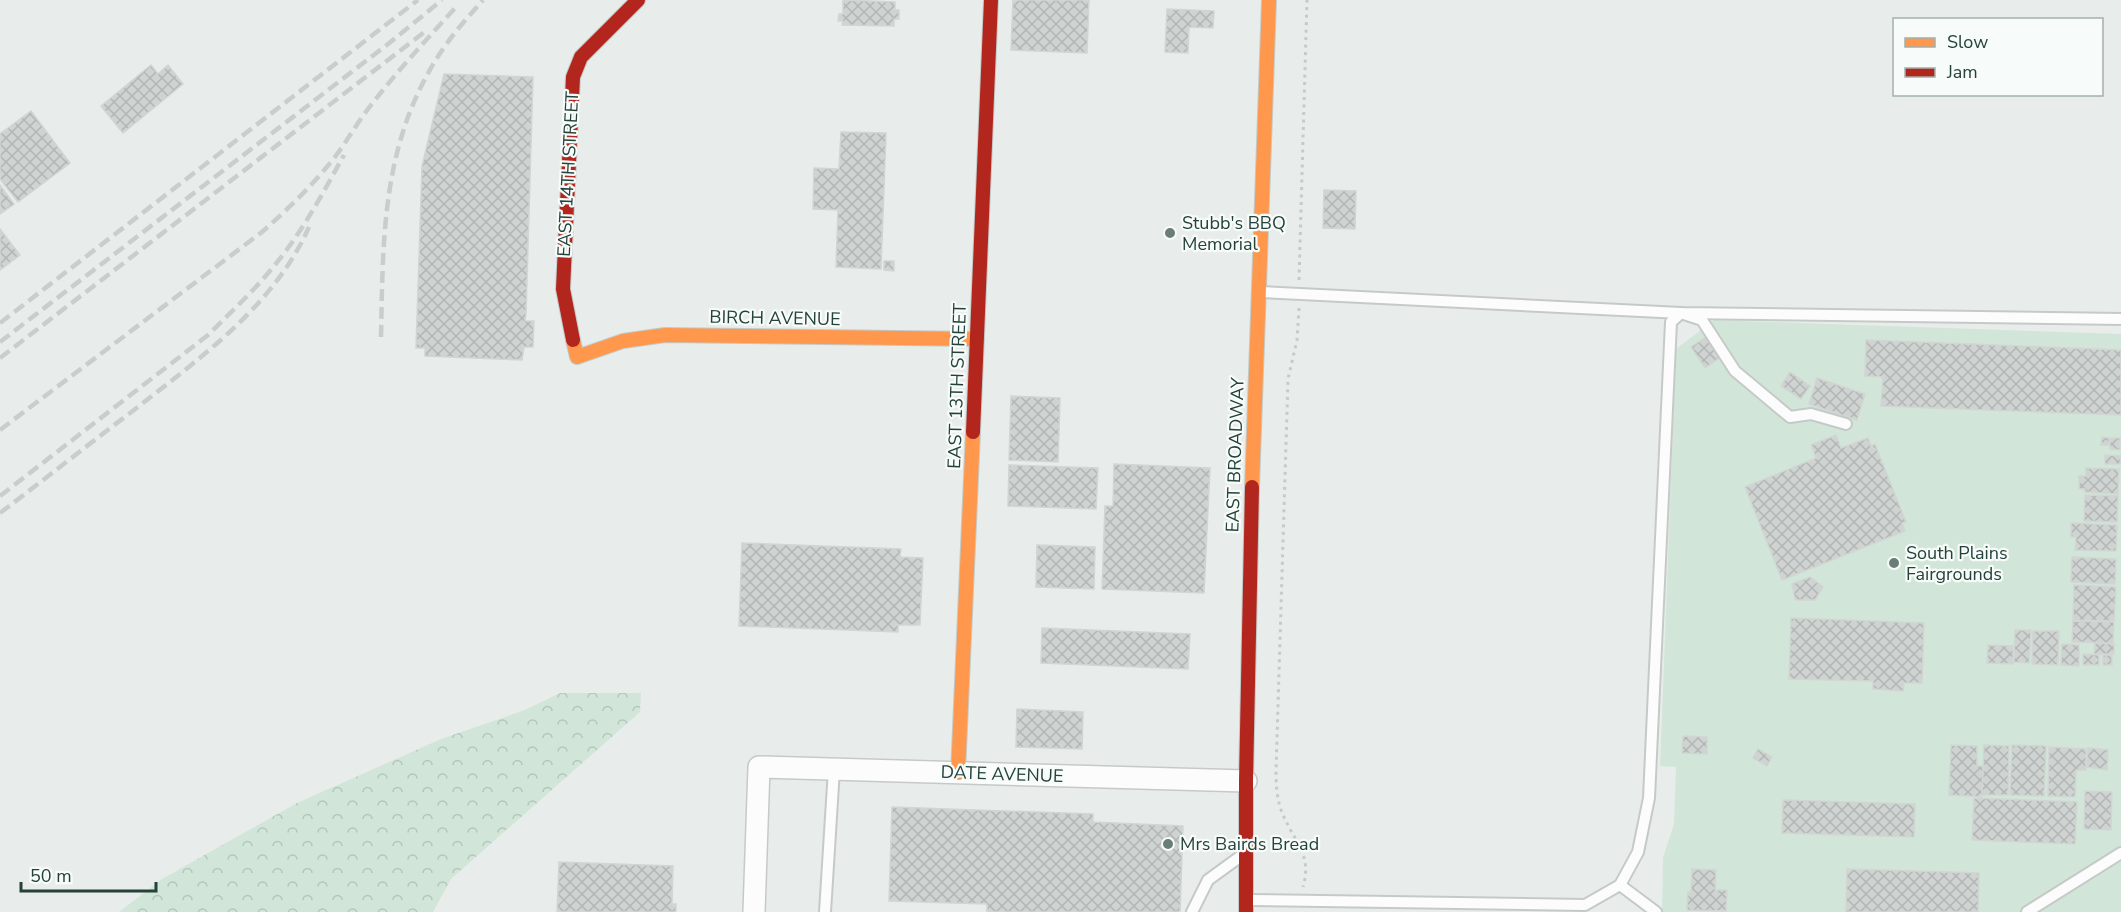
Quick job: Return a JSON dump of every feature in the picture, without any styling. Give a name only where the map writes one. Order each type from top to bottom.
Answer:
[{"type":"street","name":"EAST 14TH STREET","points":[[577,357],[563,289],[573,77],[581,57],[638,0]]},
{"type":"street","name":"EAST 13TH STREET","points":[[958,773],[992,0]]},
{"type":"street","name":"EAST BROADWAY","points":[[1246,906],[1246,781],[1258,292],[1269,0]]},
{"type":"street","name":"BIRCH AVENUE","points":[[577,357],[623,340],[665,335],[977,339]]},
{"type":"street","name":"DATE AVENUE","points":[[754,912],[759,767],[1246,781]]},
{"type":"lane","points":[[1258,292],[1681,313],[2121,319]]},
{"type":"lane","points":[[1681,313],[1702,320],[1735,371],[1790,417],[1811,414],[1846,424]]},
{"type":"lane","points":[[1246,906],[1300,901],[1585,905],[1620,885],[1638,852],[1649,798],[1671,322],[1681,313]]},
{"type":"lane","points":[[825,912],[834,769]]},
{"type":"lane","points":[[1192,912],[1208,880],[1246,852]]},
{"type":"lane","points":[[2027,912],[2121,853]]},
{"type":"lane","points":[[1620,885],[1656,912]]},
{"type":"path","points":[[1300,901],[1306,877],[1306,865],[1300,844],[1283,815],[1276,787],[1276,771],[1288,379],[1299,320],[1306,0]]},
{"type":"green space","name":"South Plains Fairgrounds","points":[[1714,320],[2121,334],[2121,912],[1662,912],[1663,858],[1674,824],[1676,767],[1660,766],[1676,349]]},
{"type":"green space","points":[[560,693],[641,693],[640,712],[451,879],[433,912],[119,912],[162,879],[297,803],[441,739],[525,710]]},
{"type":"building","points":[[843,0],[895,2],[895,10],[899,10],[899,19],[894,19],[894,26],[842,25],[843,21],[838,21],[839,14],[843,14]]},
{"type":"building","points":[[1013,0],[1089,0],[1087,53],[1011,50]]},
{"type":"building","points":[[1167,9],[1214,11],[1213,28],[1189,27],[1188,53],[1165,52]]},
{"type":"building","points":[[151,65],[158,74],[168,65],[183,84],[123,133],[101,106]]},
{"type":"building","points":[[444,74],[533,77],[525,321],[534,321],[533,347],[524,347],[522,360],[425,356],[425,348],[416,348],[422,166]]},
{"type":"building","points":[[31,111],[70,163],[18,202],[0,179],[0,134]]},
{"type":"building","points":[[841,132],[886,133],[881,269],[836,267],[838,210],[813,209],[814,168],[839,169]]},
{"type":"building","points":[[0,185],[14,204],[0,214]]},
{"type":"building","points":[[1324,190],[1356,191],[1355,229],[1323,228]]},
{"type":"building","points":[[0,229],[20,255],[0,270]]},
{"type":"building","points":[[884,261],[894,261],[894,271],[884,270]]},
{"type":"building","points":[[1706,337],[1719,358],[1705,368],[1691,347]]},
{"type":"building","points":[[1866,340],[2121,350],[2121,415],[1881,406],[1883,377],[1865,376]]},
{"type":"building","points":[[1790,372],[1810,386],[1801,399],[1781,386]]},
{"type":"building","points":[[1817,378],[1865,394],[1857,420],[1809,404]]},
{"type":"building","points":[[1011,396],[1060,398],[1058,462],[1009,460]]},
{"type":"building","points":[[1836,435],[1841,448],[1868,438],[1871,446],[1875,444],[1906,522],[1902,523],[1905,531],[1782,580],[1745,487],[1816,458],[1811,445]]},
{"type":"building","points":[[2102,437],[2109,438],[2109,445],[2101,445]]},
{"type":"building","points":[[2110,438],[2120,438],[2120,450],[2110,449]]},
{"type":"building","points":[[2105,455],[2121,456],[2120,464],[2105,464]]},
{"type":"building","points":[[1114,464],[1210,468],[1204,593],[1102,589],[1105,506],[1113,506]]},
{"type":"building","points":[[1009,465],[1098,468],[1096,509],[1008,506]]},
{"type":"building","points":[[2086,468],[2119,469],[2118,494],[2085,492],[2085,489],[2079,489],[2079,476],[2086,476]]},
{"type":"building","points":[[2085,495],[2118,496],[2117,522],[2084,521]]},
{"type":"building","points":[[2071,523],[2117,525],[2116,551],[2075,550],[2076,537],[2071,537]]},
{"type":"building","points":[[742,543],[901,549],[900,557],[923,558],[920,625],[898,625],[898,632],[739,626]]},
{"type":"building","points":[[1037,545],[1095,547],[1094,589],[1036,587]]},
{"type":"building","points":[[2072,557],[2116,559],[2115,584],[2071,582]]},
{"type":"building","points":[[1810,577],[1823,587],[1815,600],[1795,600],[1792,584]]},
{"type":"building","points":[[2074,585],[2116,587],[2114,621],[2073,620]]},
{"type":"building","points":[[1791,618],[1924,623],[1922,683],[1904,683],[1903,691],[1873,689],[1873,681],[1789,679]]},
{"type":"building","points":[[2073,621],[2114,622],[2113,643],[2072,642]]},
{"type":"building","points":[[1042,628],[1190,634],[1188,669],[1041,663]]},
{"type":"building","points":[[2015,630],[2031,630],[2029,663],[2014,662]]},
{"type":"building","points":[[2033,631],[2059,631],[2058,665],[2032,664]]},
{"type":"building","points":[[2095,643],[2114,644],[2114,654],[2094,654]]},
{"type":"building","points":[[2062,644],[2079,645],[2079,666],[2061,665]]},
{"type":"building","points":[[1988,645],[2013,646],[2013,664],[1987,663]]},
{"type":"building","points":[[2083,654],[2099,655],[2099,665],[2083,665]]},
{"type":"building","points":[[2103,655],[2112,655],[2112,665],[2103,665]]},
{"type":"building","points":[[1017,709],[1083,712],[1082,749],[1016,747]]},
{"type":"building","points":[[1683,736],[1707,737],[1707,754],[1682,753]]},
{"type":"building","points":[[1951,745],[1977,746],[1977,766],[1983,766],[1982,797],[1949,795]]},
{"type":"building","points":[[1984,745],[2009,746],[2008,795],[1982,795]]},
{"type":"building","points":[[2012,745],[2046,746],[2044,796],[2010,795]]},
{"type":"building","points":[[2049,747],[2086,749],[2086,770],[2076,770],[2075,797],[2048,796]]},
{"type":"building","points":[[2088,748],[2108,750],[2107,770],[2087,767]]},
{"type":"building","points":[[1758,749],[1772,757],[1767,766],[1753,758]]},
{"type":"building","points":[[2085,791],[2112,792],[2111,830],[2084,829]]},
{"type":"building","points":[[1974,798],[2077,802],[2075,844],[1972,840]]},
{"type":"building","points":[[1783,800],[1915,804],[1914,837],[1782,833]]},
{"type":"building","points":[[892,807],[1093,814],[1093,822],[1183,826],[1180,912],[987,912],[987,904],[889,901]]},
{"type":"building","points":[[559,862],[673,866],[672,904],[676,904],[676,912],[557,912]]},
{"type":"building","points":[[1692,869],[1716,870],[1715,890],[1727,890],[1726,911],[1687,910]]},
{"type":"building","points":[[1847,869],[1979,873],[1978,912],[1846,912]]},
{"type":"railway","points":[[0,323],[418,0]]},
{"type":"railway","points":[[0,342],[442,0]]},
{"type":"railway","points":[[381,337],[385,228],[389,193],[405,125],[419,91],[437,58],[483,0]]},
{"type":"railway","points":[[0,430],[262,232],[281,215],[327,167],[364,114],[414,53],[456,7]]},
{"type":"railway","points":[[0,358],[427,30]]},
{"type":"railway","points":[[0,496],[208,335],[262,281],[287,249],[313,210],[344,155]]},
{"type":"railway","points":[[0,513],[184,371],[233,329],[276,282],[309,227]]},
{"type":"traffic: slow","points":[[1252,487],[1269,0]]},
{"type":"traffic: slow","points":[[573,340],[577,357],[623,341],[665,335],[977,339]]},
{"type":"traffic: slow","points":[[958,773],[973,432]]},
{"type":"traffic: jam","points":[[573,340],[563,289],[573,77],[581,57],[638,0]]},
{"type":"traffic: jam","points":[[973,432],[991,0]]},
{"type":"traffic: jam","points":[[1246,912],[1246,781],[1252,487]]},
{"type":"place","name":"Stubb's BBQ Memorial","points":[[1170,233]]},
{"type":"place","name":"South Plains Fairgrounds","points":[[1894,563]]},
{"type":"place","name":"Mrs Bairds Bread","points":[[1168,844]]}]
